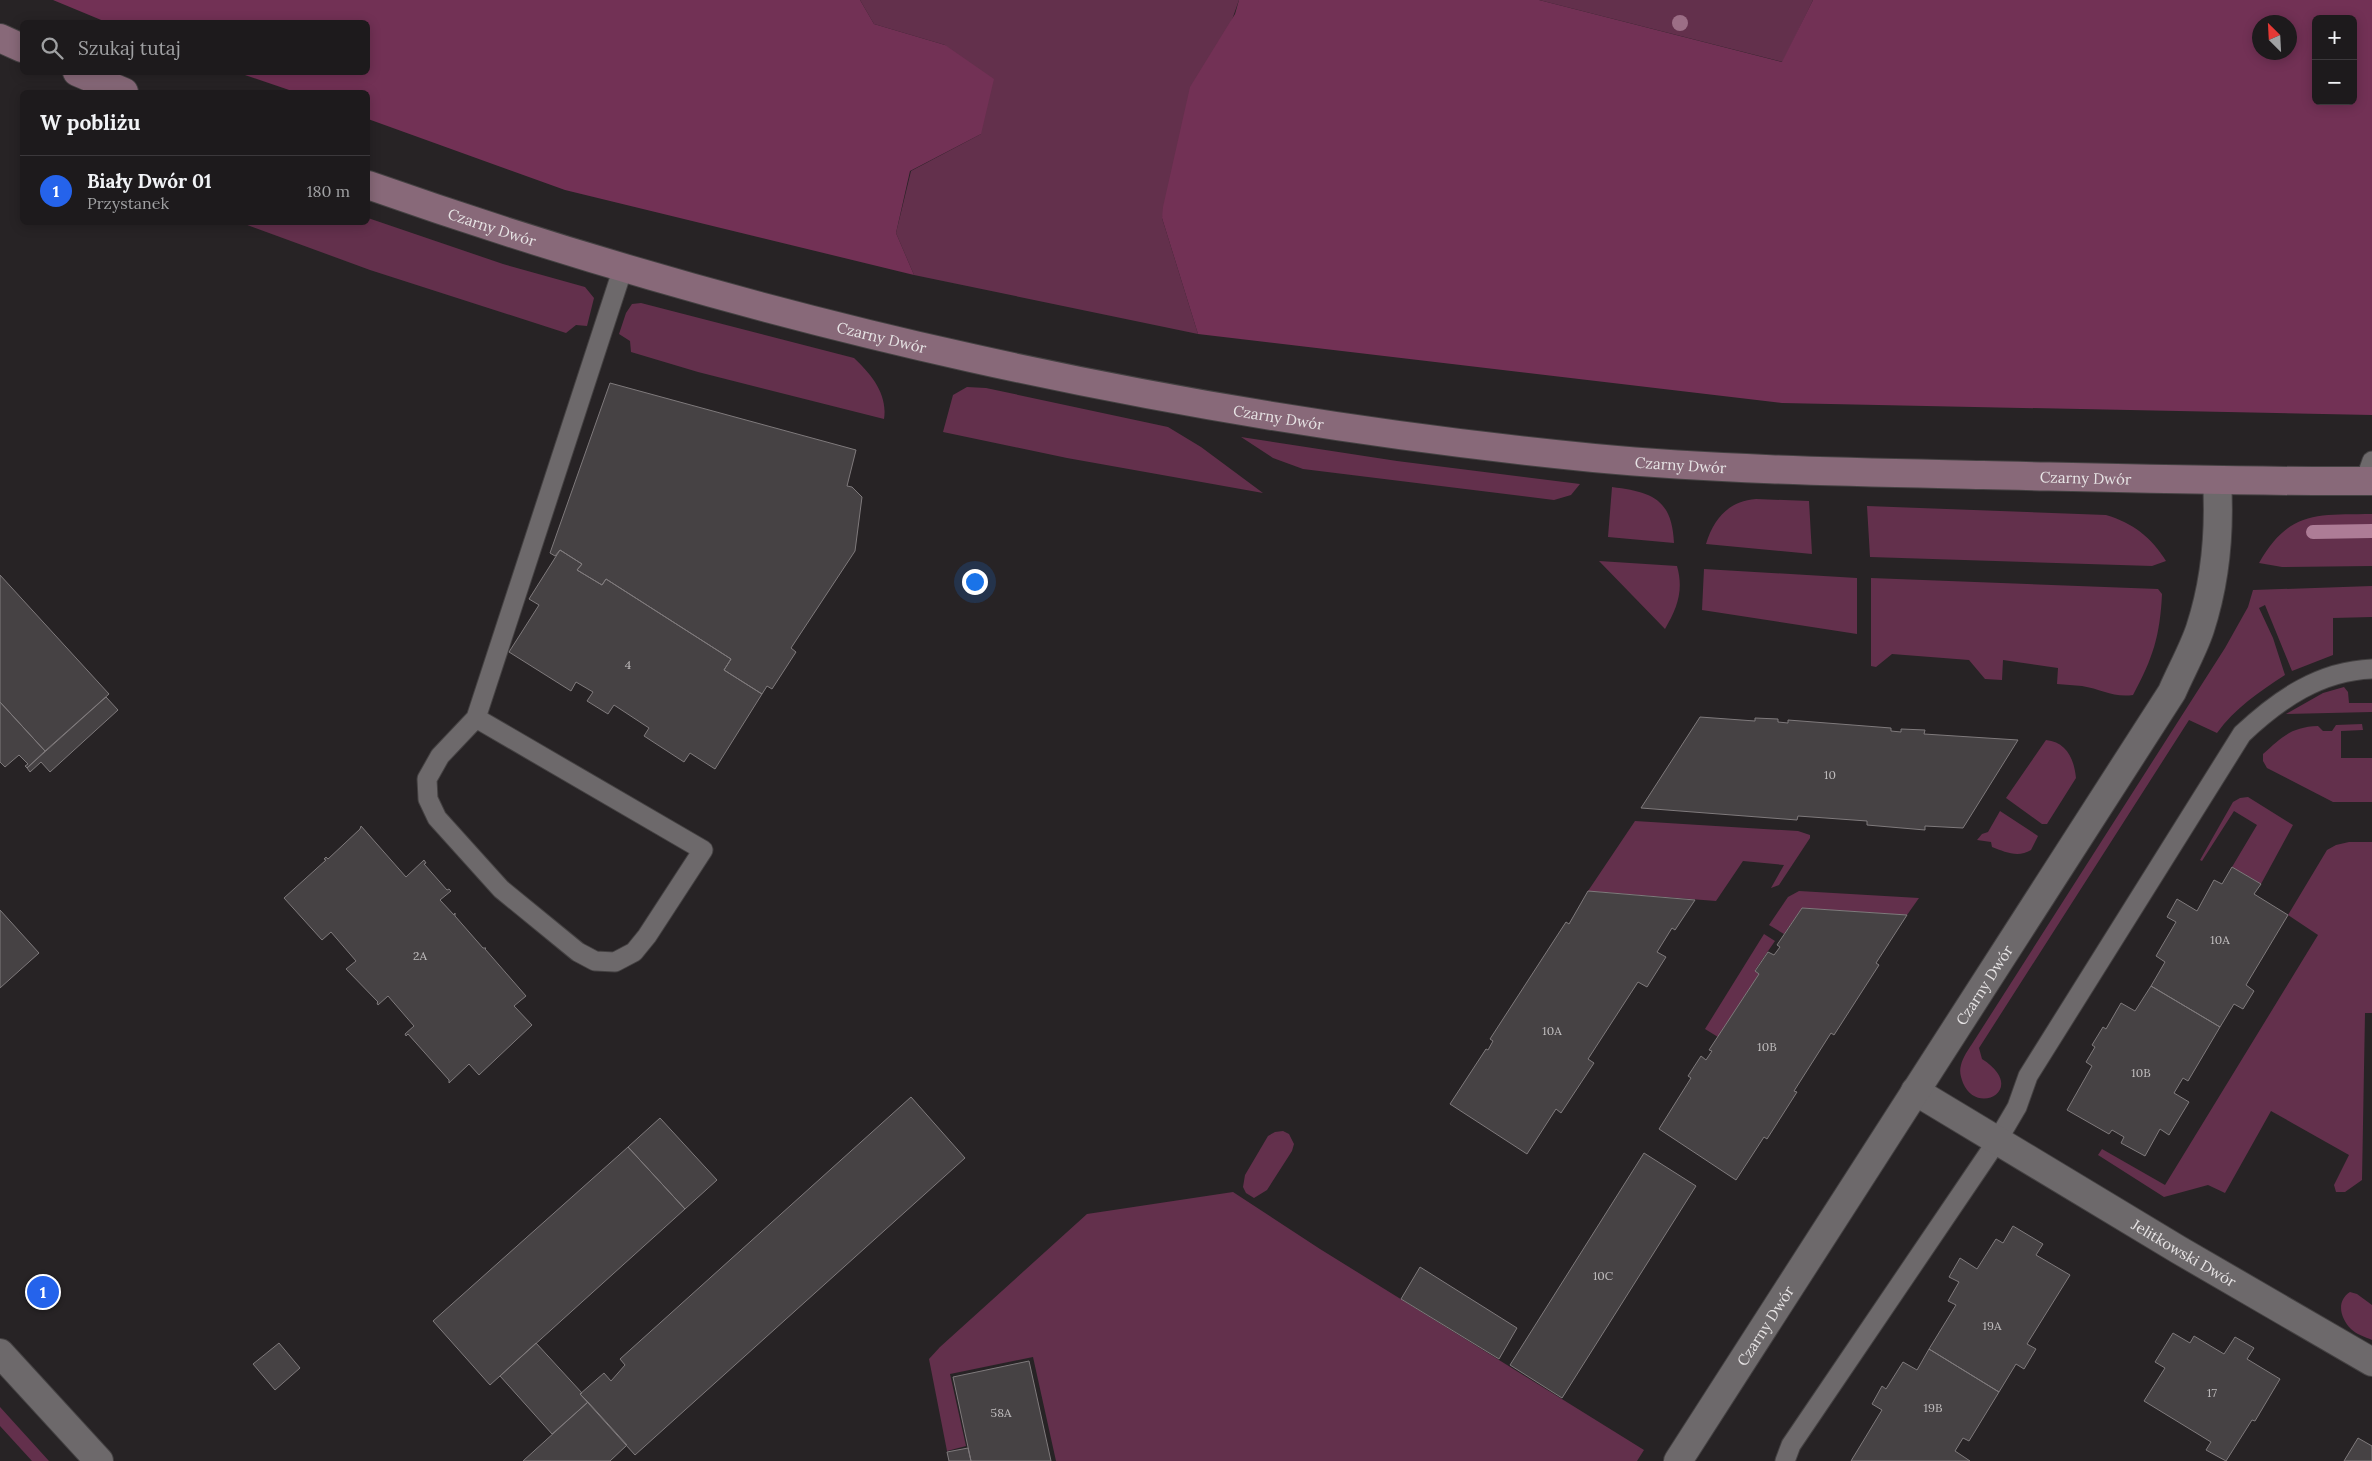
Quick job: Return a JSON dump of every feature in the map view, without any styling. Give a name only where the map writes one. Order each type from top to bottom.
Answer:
[{"type":"main road","points":[[0,38],[20,47]]},
{"type":"main road","points":[[84,75],[119,90]]},
{"type":"main road","name":"Czarny Dwór","points":[[370,187],[476,223],[623,268],[851,331],[1082,381],[1266,414],[1454,442],[1600,458],[1702,466],[1831,472],[2218,481],[2370,474]]},
{"type":"street","name":"Czarny Dwór","points":[[1678,1461],[2172,692],[2200,630],[2214,576],[2219,515],[2218,481]]},
{"type":"street","name":"Jelitkowski Dwór","points":[[1916,1090],[1997,1141],[2262,1300],[2372,1362]]},
{"type":"street","points":[[0,1353],[98,1461]]},
{"type":"lane","points":[[476,718],[703,850],[647,936],[634,952],[615,962],[595,961],[578,952],[501,890],[437,818],[428,799],[428,779],[440,756],[476,718],[623,268]]},
{"type":"lane","points":[[1785,1461],[1791,1445],[1997,1141],[2017,1107],[2028,1076],[2242,734],[2266,711],[2294,693],[2320,680],[2352,670],[2372,669]]},
{"type":"shaded area","points":[[53,0],[860,0],[874,24],[945,45],[994,79],[981,134],[910,171],[896,233],[914,275],[565,190],[370,120],[370,90],[289,90],[245,75],[370,75],[370,20],[101,20]]},
{"type":"shaded area","points":[[860,0],[1239,0],[1162,218],[1198,334],[914,275],[896,233],[911,171],[981,134],[945,45],[874,24]]},
{"type":"shaded area","points":[[1239,0],[1539,0],[1782,62],[1813,0],[2372,0],[2372,415],[1782,403],[1198,334],[1162,218],[1190,87],[1235,14]]},
{"type":"shaded area","points":[[1539,0],[1813,0],[1783,62]]},
{"type":"shaded area","points":[[370,219],[503,264],[585,287],[594,298],[587,326],[576,325],[566,333],[370,270],[247,225],[370,225]]},
{"type":"shaded area","points":[[641,303],[854,358],[872,378],[881,393],[885,410],[884,419],[698,372],[631,352],[630,341],[619,334],[626,313],[632,304]]},
{"type":"shaded area","points":[[967,387],[986,388],[1168,427],[1201,447],[1263,493],[1067,458],[943,432],[953,395]]},
{"type":"shaded area","points":[[1241,437],[1397,461],[1580,484],[1571,495],[1554,500],[1303,469],[1273,458]]},
{"type":"shaded area","points":[[1612,487],[1649,495],[1657,500],[1669,516],[1674,543],[1608,537]]},
{"type":"shaded area","points":[[1756,499],[1809,501],[1812,554],[1706,544],[1713,526],[1724,512],[1738,503]]},
{"type":"shaded area","points":[[1867,506],[2106,515],[2125,522],[2148,538],[2166,561],[2152,566],[1870,557]]},
{"type":"shaded area","points":[[2372,514],[2372,566],[2282,567],[2259,563],[2270,546],[2293,524],[2320,516]]},
{"type":"shaded area","points":[[1599,561],[1677,566],[1680,583],[1678,599],[1665,629]]},
{"type":"shaded area","points":[[1704,569],[1857,578],[1857,634],[1702,610]]},
{"type":"shaded area","points":[[1871,578],[2158,589],[2162,594],[2157,635],[2146,670],[2133,695],[2126,696],[2089,687],[2057,684],[2058,668],[2003,660],[2002,680],[1985,679],[1969,660],[1892,654],[1876,667],[1871,666]]},
{"type":"shaded area","points":[[2372,586],[2372,617],[2333,618],[2333,655],[2292,671],[2265,605],[2259,608],[2273,638],[2285,675],[2240,708],[2217,733],[2189,720],[1979,1048],[1982,1059],[1995,1070],[2001,1080],[2000,1089],[1995,1095],[1988,1098],[1978,1098],[1970,1093],[1963,1083],[1960,1072],[1966,1054],[2225,648],[2248,607],[2253,590]]},
{"type":"shaded area","points":[[2344,687],[2348,692],[2349,703],[2372,703],[2372,712],[2286,714],[2323,693]]},
{"type":"shaded area","points":[[2362,724],[2363,730],[2341,731],[2341,758],[2372,758],[2372,802],[2333,802],[2267,768],[2263,761],[2263,754],[2287,734],[2301,728],[2318,726],[2323,731],[2332,731],[2336,725]]},
{"type":"shaded area","points":[[2046,740],[2059,744],[2068,752],[2076,778],[2047,824],[2042,824],[2006,798]]},
{"type":"shaded area","points":[[2248,797],[2293,825],[2261,884],[2232,867],[2257,825],[2234,811],[2202,861],[2200,860],[2233,802],[2240,798]]},
{"type":"shaded area","points":[[2000,811],[2038,836],[2031,850],[2016,854],[1992,847],[1991,842],[1977,840],[1982,834],[1988,832]]},
{"type":"shaded area","points":[[1635,821],[1798,831],[1810,835],[1810,838],[1779,885],[1771,888],[1784,865],[1743,861],[1716,901],[1588,891]]},
{"type":"shaded area","points":[[2349,842],[2372,842],[2372,1013],[2365,1013],[2362,1180],[2345,1192],[2336,1192],[2334,1185],[2349,1155],[2271,1111],[2225,1193],[2208,1185],[2164,1197],[2098,1155],[2102,1149],[2165,1185],[2318,935],[2288,915],[2327,850],[2336,845]]},
{"type":"shaded area","points":[[1799,891],[1919,898],[1907,915],[1802,908],[1784,934],[1769,925],[1788,897]]},
{"type":"shaded area","points":[[1764,934],[1775,941],[1755,970],[1759,974],[1718,1037],[1705,1029]]},
{"type":"shaded area","points":[[1283,1131],[1289,1134],[1294,1144],[1292,1151],[1267,1190],[1254,1198],[1246,1193],[1243,1187],[1245,1175],[1268,1136],[1275,1132]]},
{"type":"shaded area","points":[[1233,1192],[1320,1249],[1644,1450],[1637,1461],[1056,1461],[1033,1357],[950,1374],[966,1446],[947,1451],[929,1359],[940,1347],[1087,1214]]},
{"type":"shaded area","points":[[2350,1292],[2357,1294],[2372,1305],[2372,1340],[2353,1331],[2344,1320],[2341,1305]]},
{"type":"shaded area","points":[[0,1407],[49,1461],[32,1461],[0,1426]]},
{"type":"building","points":[[610,383],[856,450],[847,486],[852,487],[862,497],[855,551],[791,648],[796,652],[772,689],[767,686],[762,694],[724,670],[731,659],[606,579],[602,585],[577,570],[582,564],[560,550],[555,556],[550,553]]},
{"type":"building","points":[[560,550],[582,564],[577,570],[602,585],[606,579],[731,659],[724,670],[762,694],[715,769],[690,753],[684,762],[644,736],[649,728],[614,705],[608,714],[587,701],[593,692],[576,682],[571,691],[509,652],[539,605],[529,599]]},
{"type":"building","points":[[0,575],[109,694],[45,751],[0,702]]},
{"type":"building","points":[[106,697],[118,710],[50,772],[41,762],[30,772],[27,768]]},
{"type":"building","points":[[0,702],[45,751],[27,768],[25,766],[28,764],[19,755],[5,767],[0,762]]},
{"type":"building","points":[[1700,717],[1755,721],[1755,718],[1778,719],[1778,722],[1788,723],[1788,720],[1891,728],[1891,731],[1901,732],[1901,729],[1925,730],[1924,734],[2018,740],[1963,828],[1925,826],[1925,830],[1867,825],[1867,821],[1798,816],[1797,820],[1641,808]]},
{"type":"building","points":[[361,826],[406,877],[424,860],[426,863],[424,864],[447,890],[451,891],[440,900],[454,915],[455,913],[455,916],[483,948],[486,948],[526,996],[514,1006],[532,1025],[479,1075],[469,1064],[449,1083],[449,1080],[408,1034],[406,1036],[405,1034],[414,1026],[388,996],[378,1005],[378,1002],[346,969],[356,961],[331,932],[322,940],[284,898],[326,860],[324,859],[326,857],[328,859]]},
{"type":"building","points":[[2232,867],[2261,884],[2254,894],[2288,915],[2246,985],[2254,991],[2243,1009],[2234,1004],[2220,1027],[2151,986],[2165,962],[2156,956],[2176,922],[2167,917],[2177,899],[2197,911],[2214,880],[2222,884]]},
{"type":"building","points":[[1588,891],[1695,900],[1675,930],[1672,928],[1657,952],[1666,957],[1647,987],[1638,982],[1588,1059],[1594,1063],[1561,1113],[1556,1109],[1527,1154],[1450,1104],[1486,1049],[1488,1050],[1493,1041],[1490,1039],[1566,922],[1569,924]]},
{"type":"building","points":[[1802,908],[1907,915],[1876,963],[1879,965],[1834,1035],[1831,1033],[1794,1091],[1797,1092],[1767,1139],[1764,1137],[1736,1180],[1659,1129],[1691,1078],[1688,1076],[1701,1056],[1706,1060],[1712,1051],[1709,1050],[1759,974],[1755,971],[1768,952],[1774,955],[1780,947],[1777,945]]},
{"type":"building","points":[[0,910],[39,953],[0,988]]},
{"type":"building","points":[[2151,986],[2220,1027],[2188,1081],[2183,1078],[2174,1093],[2189,1102],[2169,1135],[2160,1129],[2145,1156],[2121,1143],[2124,1137],[2112,1130],[2109,1134],[2067,1110],[2092,1066],[2086,1062],[2095,1047],[2092,1045],[2103,1027],[2106,1029],[2121,1003],[2135,1011]]},
{"type":"building","points":[[911,1097],[965,1158],[635,1455],[580,1394],[604,1373],[611,1381],[625,1365],[620,1359]]},
{"type":"building","points":[[660,1118],[717,1180],[685,1209],[628,1147]]},
{"type":"building","points":[[628,1147],[685,1209],[490,1385],[433,1321]]},
{"type":"building","points":[[1644,1153],[1696,1186],[1562,1398],[1510,1365]]},
{"type":"building","points":[[2013,1226],[2043,1244],[2036,1255],[2070,1275],[2027,1344],[2036,1349],[2024,1369],[2016,1364],[1999,1392],[1929,1349],[1956,1305],[1948,1301],[1959,1282],[1949,1277],[1960,1258],[1977,1269],[1996,1239],[2003,1243]]},
{"type":"building","points":[[1420,1267],[1517,1328],[1499,1359],[1401,1299]]},
{"type":"building","points":[[2173,1333],[2190,1343],[2194,1336],[2224,1354],[2235,1337],[2254,1348],[2247,1359],[2280,1379],[2255,1421],[2252,1420],[2226,1461],[2206,1450],[2211,1442],[2144,1401],[2165,1368],[2155,1362]]},
{"type":"building","points":[[279,1343],[300,1368],[275,1390],[253,1364]]},
{"type":"building","points":[[536,1343],[588,1402],[552,1434],[500,1376]]},
{"type":"building","points":[[1929,1349],[1999,1392],[1969,1441],[1963,1438],[1955,1451],[1970,1461],[1851,1461],[1882,1410],[1872,1404],[1882,1386],[1886,1389],[1903,1362],[1917,1370]]},
{"type":"building","points":[[1029,1361],[1051,1461],[971,1461],[953,1377]]},
{"type":"building","points":[[588,1402],[627,1445],[610,1461],[523,1461]]},
{"type":"building","points":[[2358,1438],[2372,1446],[2372,1461],[2344,1461]]},
{"type":"building","points":[[968,1448],[971,1461],[949,1461],[947,1452]]},
{"type":"waterway","points":[[2313,532],[2372,531]]},
{"type":"place","name":"Biały Dwór 01","points":[[43,1292]]}]
